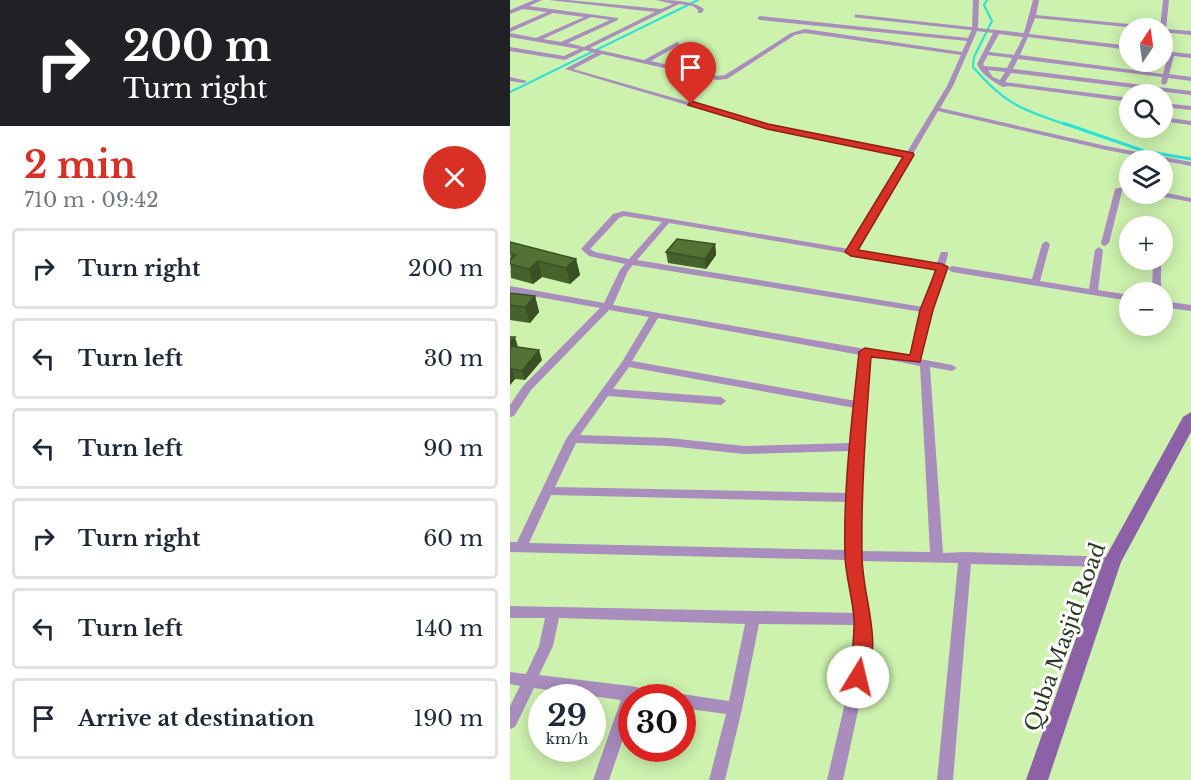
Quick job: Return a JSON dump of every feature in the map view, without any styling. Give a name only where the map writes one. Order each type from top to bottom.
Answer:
[{"type":"street","points":[[510,12],[539,0]]},
{"type":"street","points":[[552,0],[663,11]]},
{"type":"street","points":[[659,0],[686,3],[699,7],[700,12]]},
{"type":"street","points":[[851,252],[937,109],[975,29],[976,0]]},
{"type":"street","points":[[1001,83],[1016,57],[1033,16],[1036,0]]},
{"type":"street","points":[[1164,18],[1166,0]]},
{"type":"street","points":[[510,50],[563,59],[588,49],[663,11],[686,3]]},
{"type":"street","points":[[522,7],[616,19]]},
{"type":"street","points":[[561,44],[635,9]]},
{"type":"street","points":[[510,33],[553,11]]},
{"type":"street","points":[[536,40],[590,16]]},
{"type":"street","points":[[1033,16],[1119,25]]},
{"type":"street","points":[[760,18],[971,40]]},
{"type":"street","points":[[975,29],[1119,47]]},
{"type":"street","points":[[990,30],[986,53],[981,59],[981,67],[991,78],[1010,91]]},
{"type":"street","points":[[1173,31],[1191,33]]},
{"type":"street","points":[[510,33],[714,78],[724,77],[793,34],[805,32],[964,54]]},
{"type":"street","points":[[645,62],[677,44]]},
{"type":"street","points":[[600,52],[568,69],[767,127],[909,155]]},
{"type":"street","points":[[986,53],[1191,79]]},
{"type":"street","points":[[1173,54],[1191,56]]},
{"type":"street","points":[[981,67],[1119,86]]},
{"type":"street","points":[[1164,84],[1167,72]]},
{"type":"street","points":[[510,79],[524,81]]},
{"type":"street","points":[[1001,83],[1119,99]]},
{"type":"street","points":[[1173,92],[1191,93]]},
{"type":"street","points":[[1173,106],[1191,108]]},
{"type":"street","points":[[937,109],[1106,148],[1191,164]]},
{"type":"street","points":[[1173,121],[1191,123]]},
{"type":"street","points":[[1093,292],[1102,246],[1119,189]]},
{"type":"street","points":[[1173,196],[1191,200]]},
{"type":"street","points":[[927,310],[630,262],[592,254],[585,249],[619,214],[1119,296]]},
{"type":"street","points":[[510,413],[527,388],[608,305],[630,262],[667,221]]},
{"type":"street","points":[[1035,283],[1046,243]]},
{"type":"street","points":[[937,556],[920,361],[927,310],[947,268],[944,254]]},
{"type":"street","points":[[510,289],[952,368]]},
{"type":"street","points":[[1173,306],[1191,308]]},
{"type":"street","points":[[656,314],[626,363],[572,439],[515,548],[853,558],[937,556],[1112,562]]},
{"type":"street","points":[[836,780],[863,656],[863,619],[853,558],[857,447],[865,352]]},
{"type":"street","points":[[626,363],[861,406]]},
{"type":"street","points":[[605,392],[722,401]]},
{"type":"street","name":"Quba Masjid Road","points":[[1037,780],[1112,562],[1186,437],[1191,417]]},
{"type":"street","points":[[572,439],[669,442],[744,450],[857,447]]},
{"type":"street","points":[[546,491],[856,498]]},
{"type":"street","points":[[945,780],[965,557]]},
{"type":"street","points":[[510,612],[753,619],[863,619]]},
{"type":"street","points":[[510,723],[546,645],[553,612]]},
{"type":"street","points":[[717,780],[735,709],[753,619]]},
{"type":"street","points":[[510,678],[531,678],[618,691]]},
{"type":"street","points":[[696,703],[735,709]]},
{"type":"street","points":[[601,780],[618,731]]},
{"type":"lane","points":[[856,16],[975,29]]},
{"type":"building","points":[[677,239],[715,244],[705,259],[666,252]]},
{"type":"building","points":[[510,242],[576,259],[566,268],[538,261],[529,269],[510,264],[510,260],[516,255],[510,253]]},
{"type":"building","points":[[510,293],[535,296],[525,307],[510,305]]},
{"type":"building","points":[[510,346],[539,350],[522,371],[512,369],[510,371]]},
{"type":"waterway","points":[[510,92],[698,0]]},
{"type":"waterway","points":[[987,0],[984,5],[992,21],[974,57],[973,67],[1005,98],[1026,110],[1067,125]]},
{"type":"waterway","points":[[1063,123],[1144,151],[1191,159]]},
{"type":"route","points":[[691,104],[767,127],[909,155],[851,252],[942,267],[927,310],[915,360],[865,352],[857,447],[853,558],[863,619],[863,656],[858,677]]}]
